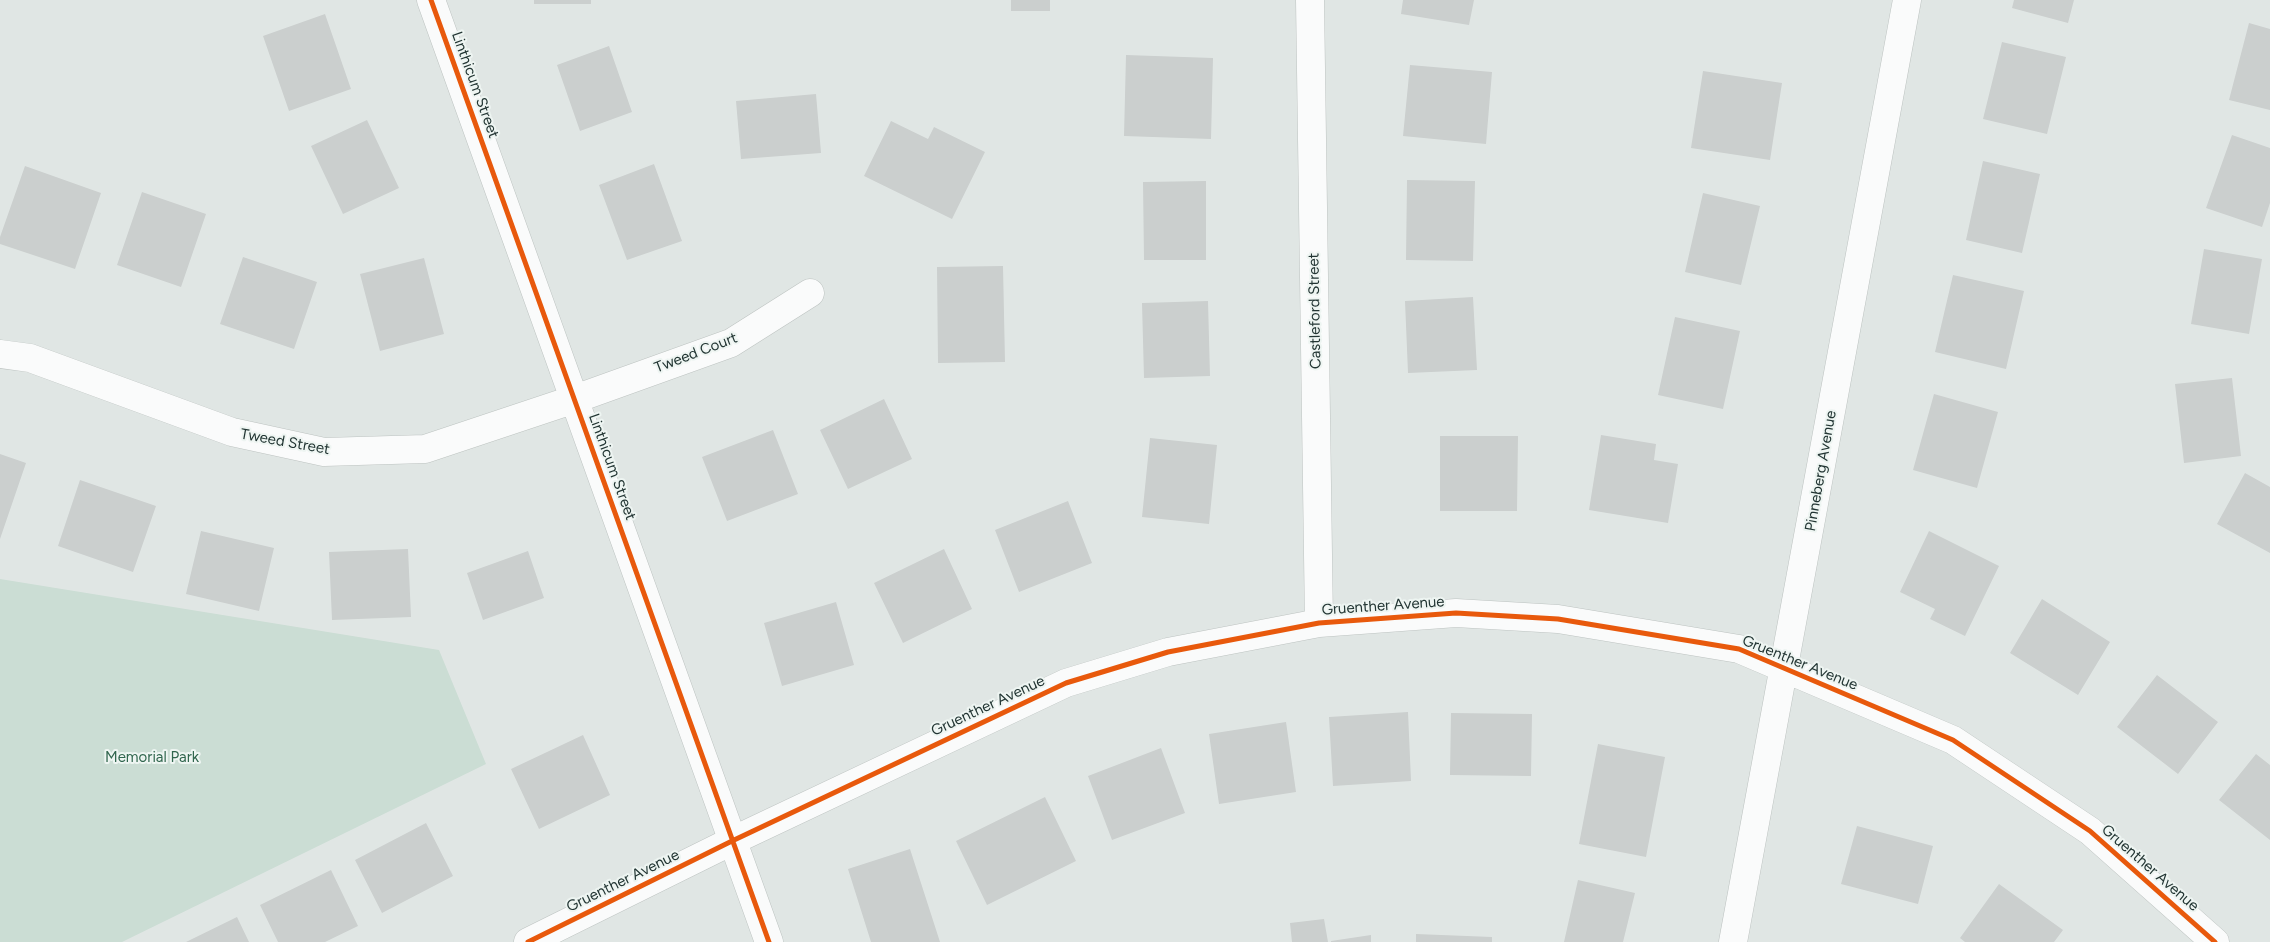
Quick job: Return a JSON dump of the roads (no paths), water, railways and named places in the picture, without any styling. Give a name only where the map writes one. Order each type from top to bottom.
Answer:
[{"type":"street","name":"Linthicum Street","points":[[431,0],[769,942]]},
{"type":"street","name":"Castleford Street","points":[[1310,0],[1319,623]]},
{"type":"street","name":"Pinneberg Avenue","points":[[1733,942],[1907,0]]},
{"type":"street","name":"Tweed Court","points":[[575,399],[731,343],[810,293]]},
{"type":"street","name":"Tweed Street","points":[[0,354],[30,358],[232,432],[324,452],[425,449],[575,399]]},
{"type":"street","name":"Gruenther Avenue","points":[[528,942],[732,840],[1066,682],[1168,652],[1319,623],[1456,613],[1558,620],[1739,649],[1954,740],[2090,831],[2215,942]]},
{"type":"park label","name":"Memorial Park","points":[[152,758]]}]
